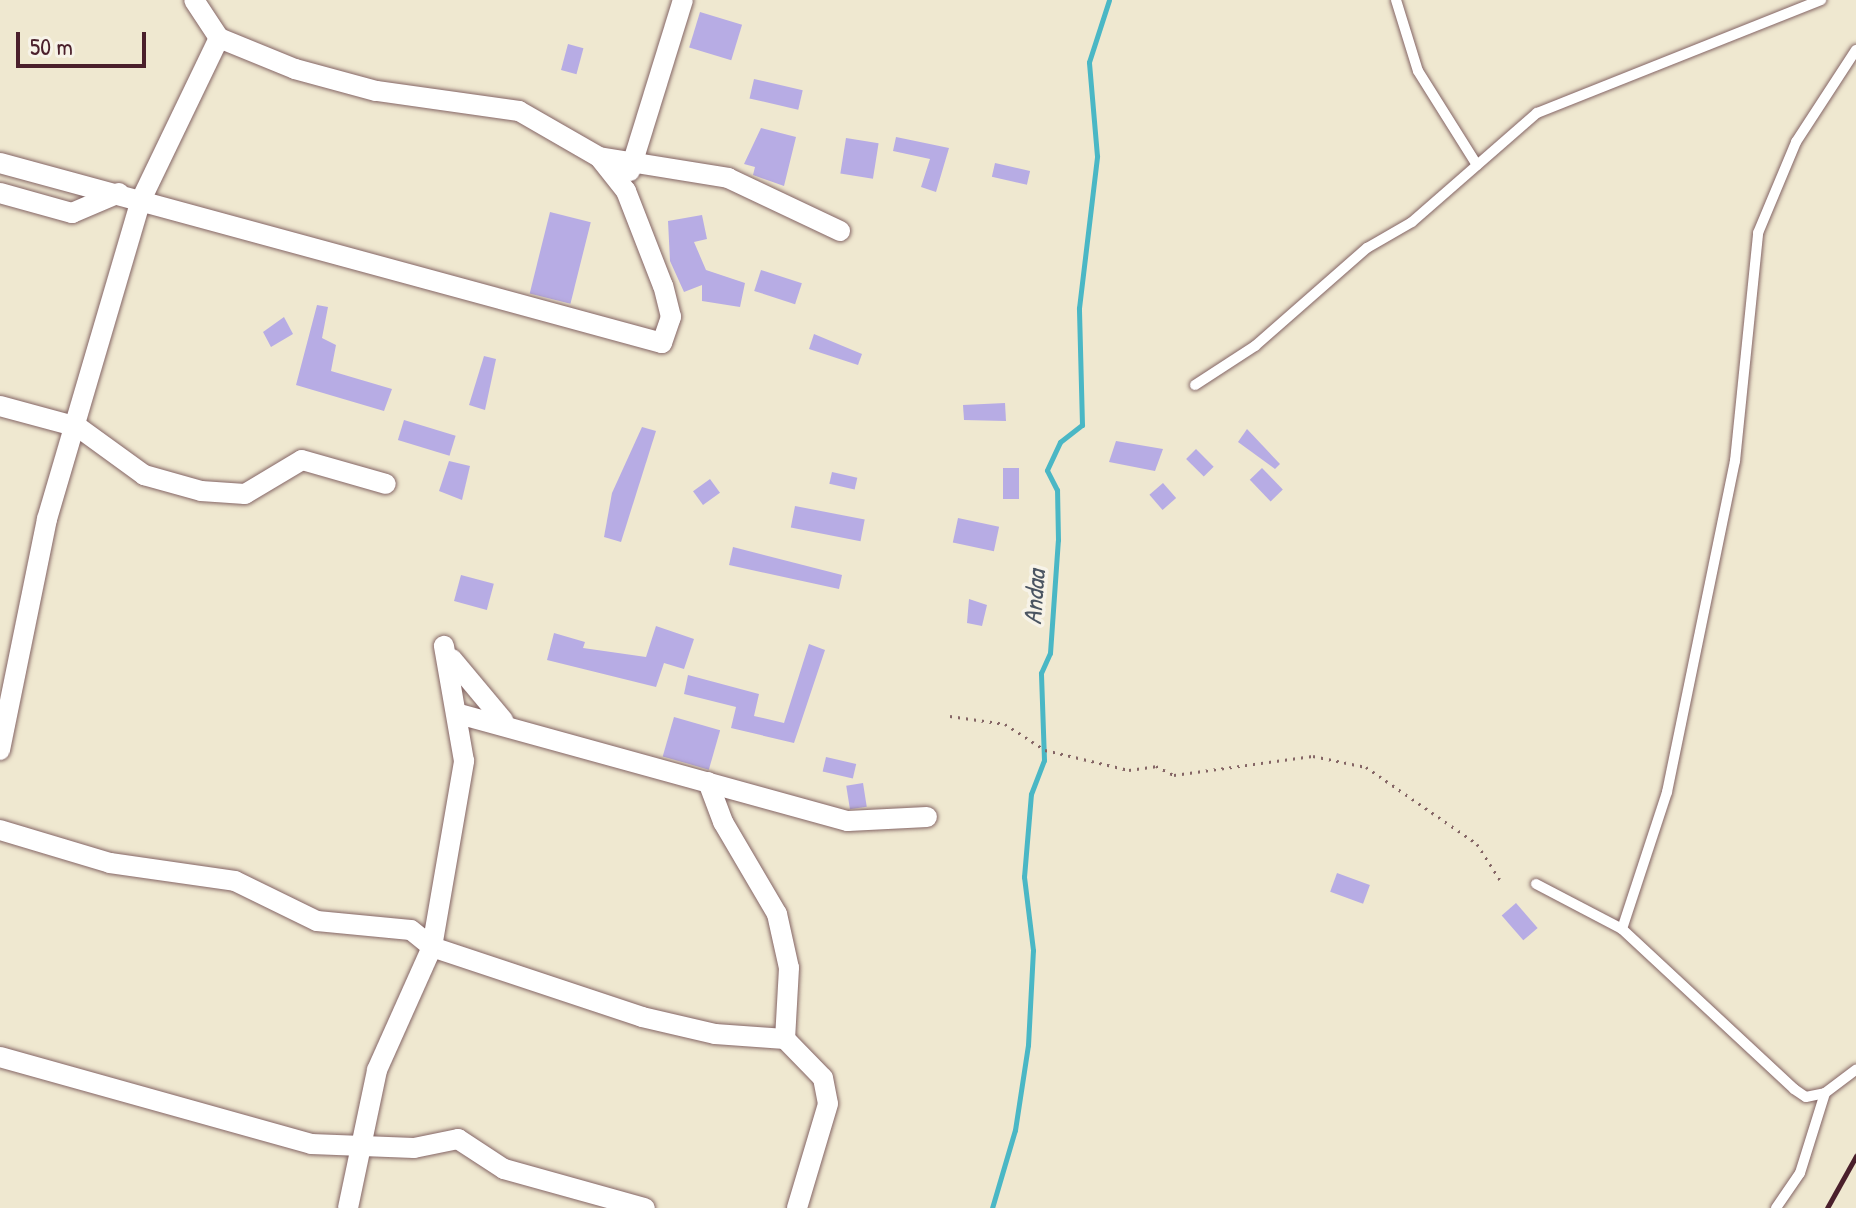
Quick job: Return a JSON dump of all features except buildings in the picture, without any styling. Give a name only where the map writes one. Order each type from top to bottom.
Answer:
[{"type":"street","points":[[0,163],[662,343],[671,317],[626,191],[599,157],[519,111],[376,91],[219,38],[194,0]]},
{"type":"street","points":[[626,191],[630,159],[651,121],[683,0]]},
{"type":"street","points":[[0,750],[47,519],[78,427],[141,200],[219,38]]},
{"type":"street","points":[[599,157],[630,159],[728,178],[840,231]]},
{"type":"street","points":[[0,193],[72,213],[119,193]]},
{"type":"street","points":[[0,406],[78,427],[144,475],[215,493],[245,494],[302,460],[386,484]]},
{"type":"street","points":[[348,1208],[377,1070],[432,947],[464,761],[459,714],[444,646],[485,706],[506,722]]},
{"type":"street","points":[[459,714],[506,722],[848,821],[927,817]]},
{"type":"street","points":[[708,782],[723,822],[777,914],[789,968],[785,1039]]},
{"type":"street","points":[[0,830],[110,863],[235,881],[317,921],[411,930],[432,947],[642,1017],[715,1034],[785,1039],[823,1078],[828,1104],[797,1208]]},
{"type":"street","points":[[0,1057],[311,1144],[361,1148],[458,1139],[504,1169],[645,1208]]},
{"type":"lane","points":[[1396,0],[1418,71],[1477,165]]},
{"type":"lane","points":[[1195,385],[1255,346],[1568,95],[1821,0]]},
{"type":"lane","points":[[1622,929],[1667,792],[1732,476],[1758,233],[1796,142],[1856,50]]},
{"type":"lane","points":[[1536,884],[1622,929],[1806,1097],[1825,1093],[1856,1070]]},
{"type":"lane","points":[[1776,1208],[1800,1173],[1825,1093]]},
{"type":"path","points":[[950,716],[1005,724],[1045,750],[1129,770],[1156,766],[1174,775],[1313,756],[1366,767],[1477,844],[1502,883]]},
{"type":"waterway","name":"Andaa","points":[[992,1208],[1015,1130],[1028,1045],[1033,950],[1024,877],[1031,794],[1044,760],[1041,673],[1050,653],[1058,540],[1057,490],[1047,470],[1060,442],[1082,425],[1079,308],[1097,156],[1089,62],[1109,0]]},
{"type":"railway","points":[[1827,1208],[1856,1156]]}]
